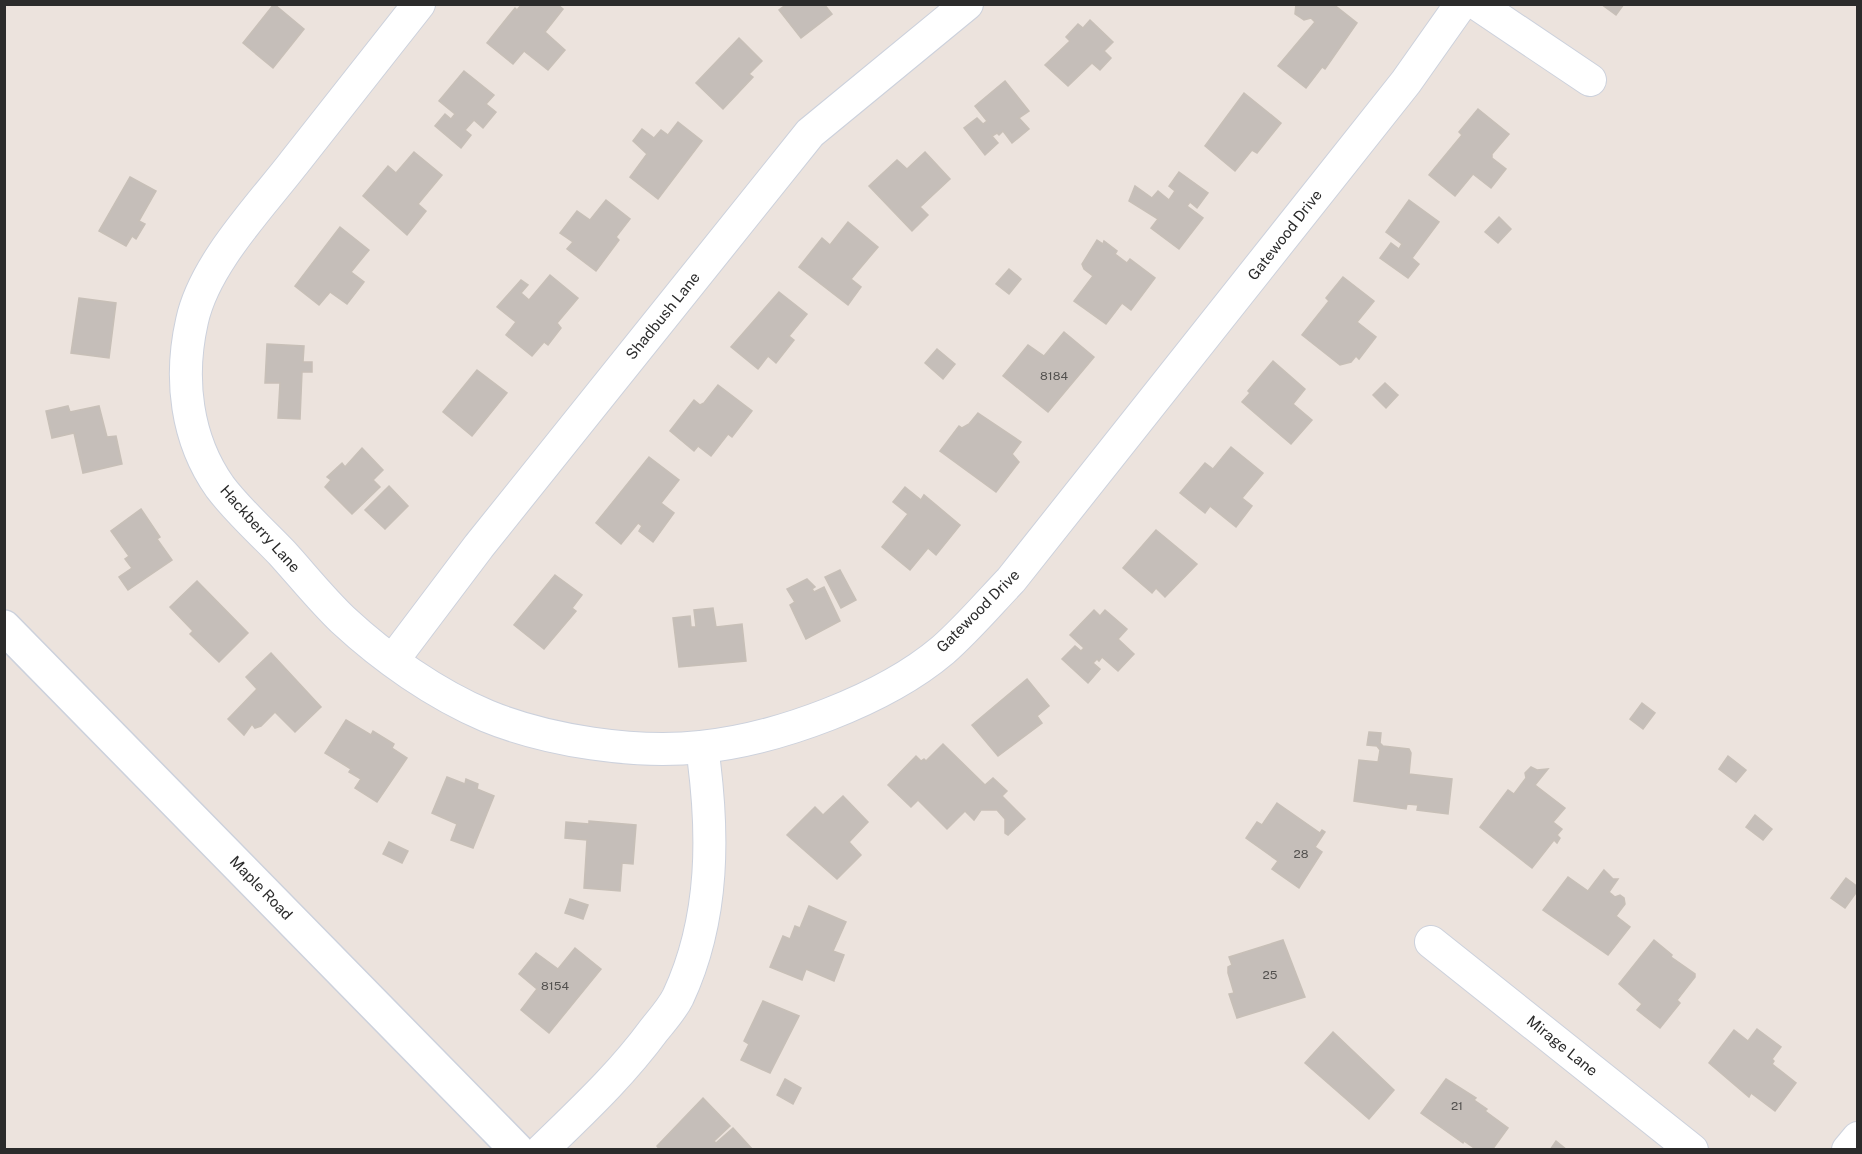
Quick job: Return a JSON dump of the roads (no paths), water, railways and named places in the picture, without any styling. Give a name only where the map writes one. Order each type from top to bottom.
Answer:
[{"type":"street","name":"Hackberry Lane","points":[[418,4],[249,220],[208,278],[192,319],[185,367],[188,410],[198,447],[220,487],[342,619],[393,660],[435,689],[487,716],[552,735],[630,747],[702,747]]},
{"type":"street","name":"Shadbush Lane","points":[[393,660],[486,537],[810,133],[967,4]]},
{"type":"street","name":"Gatewood Drive","points":[[702,747],[804,725],[890,686],[943,650],[1011,580],[1406,82],[1461,4]]},
{"type":"street","points":[[1477,4],[1590,80]]},
{"type":"street","name":"Maple Road","points":[[4,627],[517,1149]]},
{"type":"street","points":[[542,1149],[626,1068],[677,999],[698,942],[711,869],[708,789],[702,747]]},
{"type":"street","name":"Mirage Lane","points":[[1431,942],[1692,1149]]},
{"type":"street","points":[[1848,1149],[1857,1138]]}]
